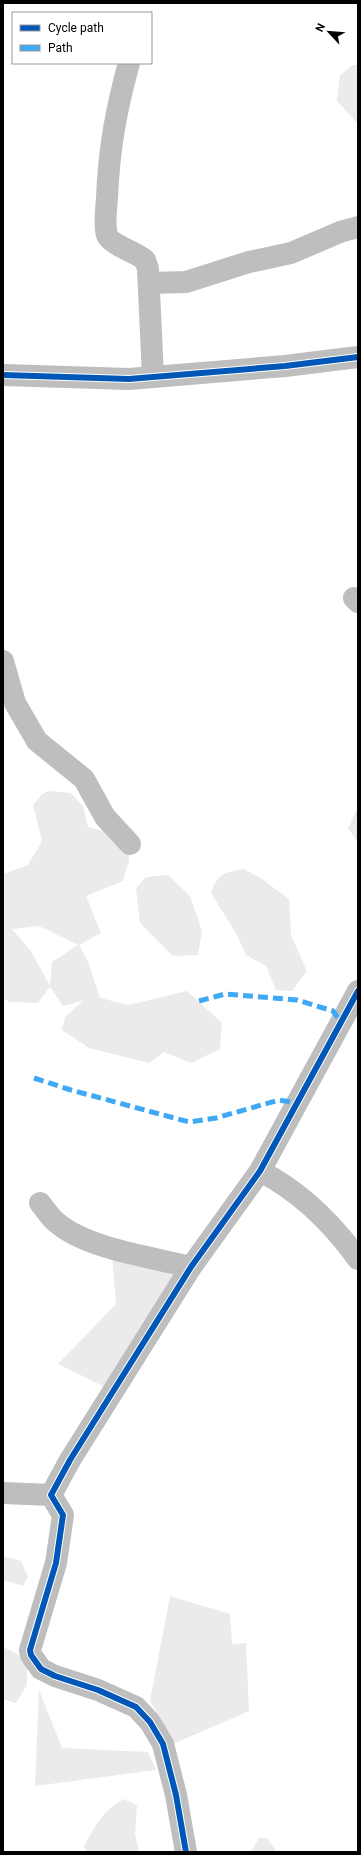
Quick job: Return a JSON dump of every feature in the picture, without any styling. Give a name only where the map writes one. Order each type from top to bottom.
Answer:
[{"type":"street","points":[[129,64],[113,124],[108,161],[106,209],[107,235],[114,242],[145,260],[148,269],[153,377]]},
{"type":"street","points":[[149,283],[186,282],[226,268],[291,254],[340,232],[358,227]]},
{"type":"street","points":[[3,375],[129,379],[285,366],[358,357]]},
{"type":"street","points":[[3,661],[15,703],[37,741],[84,779],[105,817],[130,844]]},
{"type":"street","points":[[51,1495],[78,1446],[191,1267],[260,1171],[358,991]]},
{"type":"street","points":[[260,1171],[279,1181],[309,1205],[343,1239],[358,1259]]},
{"type":"street","points":[[40,1203],[55,1222],[75,1235],[120,1250],[191,1267]]},
{"type":"street","points":[[3,1493],[51,1495]]},
{"type":"street","points":[[51,1495],[63,1514],[56,1563],[30,1650],[31,1655],[41,1669],[55,1676],[98,1690],[136,1707],[150,1722],[163,1744],[176,1795],[186,1852]]},
{"type":"shaded area","points":[[353,65],[358,65],[358,124],[337,101],[340,75]]},
{"type":"shaded area","points":[[49,791],[71,793],[83,806],[88,827],[102,831],[117,818],[126,825],[129,860],[123,881],[86,896],[101,933],[79,945],[88,962],[100,998],[129,1005],[187,991],[222,1023],[220,1049],[191,1063],[164,1052],[149,1063],[89,1048],[62,1030],[65,1017],[83,1001],[63,1006],[50,987],[38,1003],[9,1002],[3,998],[3,874],[28,865],[42,841],[33,805],[42,794]],"holes":[[[39,926],[78,945],[52,962],[50,986],[31,951],[12,929]]]},
{"type":"shaded area","points":[[358,807],[358,843],[348,828]]},
{"type":"shaded area","points":[[244,869],[262,879],[289,899],[291,935],[307,971],[292,991],[276,990],[266,966],[246,955],[237,935],[211,893],[216,881],[220,877],[232,871]]},
{"type":"shaded area","points":[[168,875],[190,896],[202,931],[198,955],[173,956],[140,923],[136,888],[146,877]]},
{"type":"shaded area","points":[[112,1256],[179,1272],[107,1388],[58,1364],[116,1304]]},
{"type":"shaded area","points":[[3,1556],[21,1561],[28,1577],[23,1586],[3,1580]]},
{"type":"shaded area","points":[[170,1596],[230,1614],[232,1644],[246,1643],[249,1711],[171,1745],[164,1724],[150,1701]]},
{"type":"shaded area","points":[[3,1647],[27,1659],[27,1685],[16,1703],[3,1699]]},
{"type":"shaded area","points":[[39,1690],[62,1748],[148,1752],[156,1770],[35,1786]]},
{"type":"shaded area","points":[[125,1799],[137,1806],[135,1834],[139,1852],[87,1852],[84,1847],[100,1819],[111,1807]]},
{"type":"shaded area","points":[[259,1838],[267,1838],[277,1852],[251,1852]]},
{"type":"marked path","points":[[199,1001],[225,994],[297,1000],[333,1011],[341,1022]]},
{"type":"marked path","points":[[34,1078],[71,1090],[189,1122],[216,1118],[279,1100],[297,1103]]},
{"type":"cycle path","points":[[3,375],[129,379],[285,366],[358,357]]},
{"type":"cycle path","points":[[186,1852],[176,1795],[163,1744],[150,1722],[136,1707],[98,1690],[55,1676],[41,1669],[31,1655],[30,1650],[56,1563],[63,1515],[51,1495],[70,1460],[191,1267],[260,1171],[358,991]]}]
